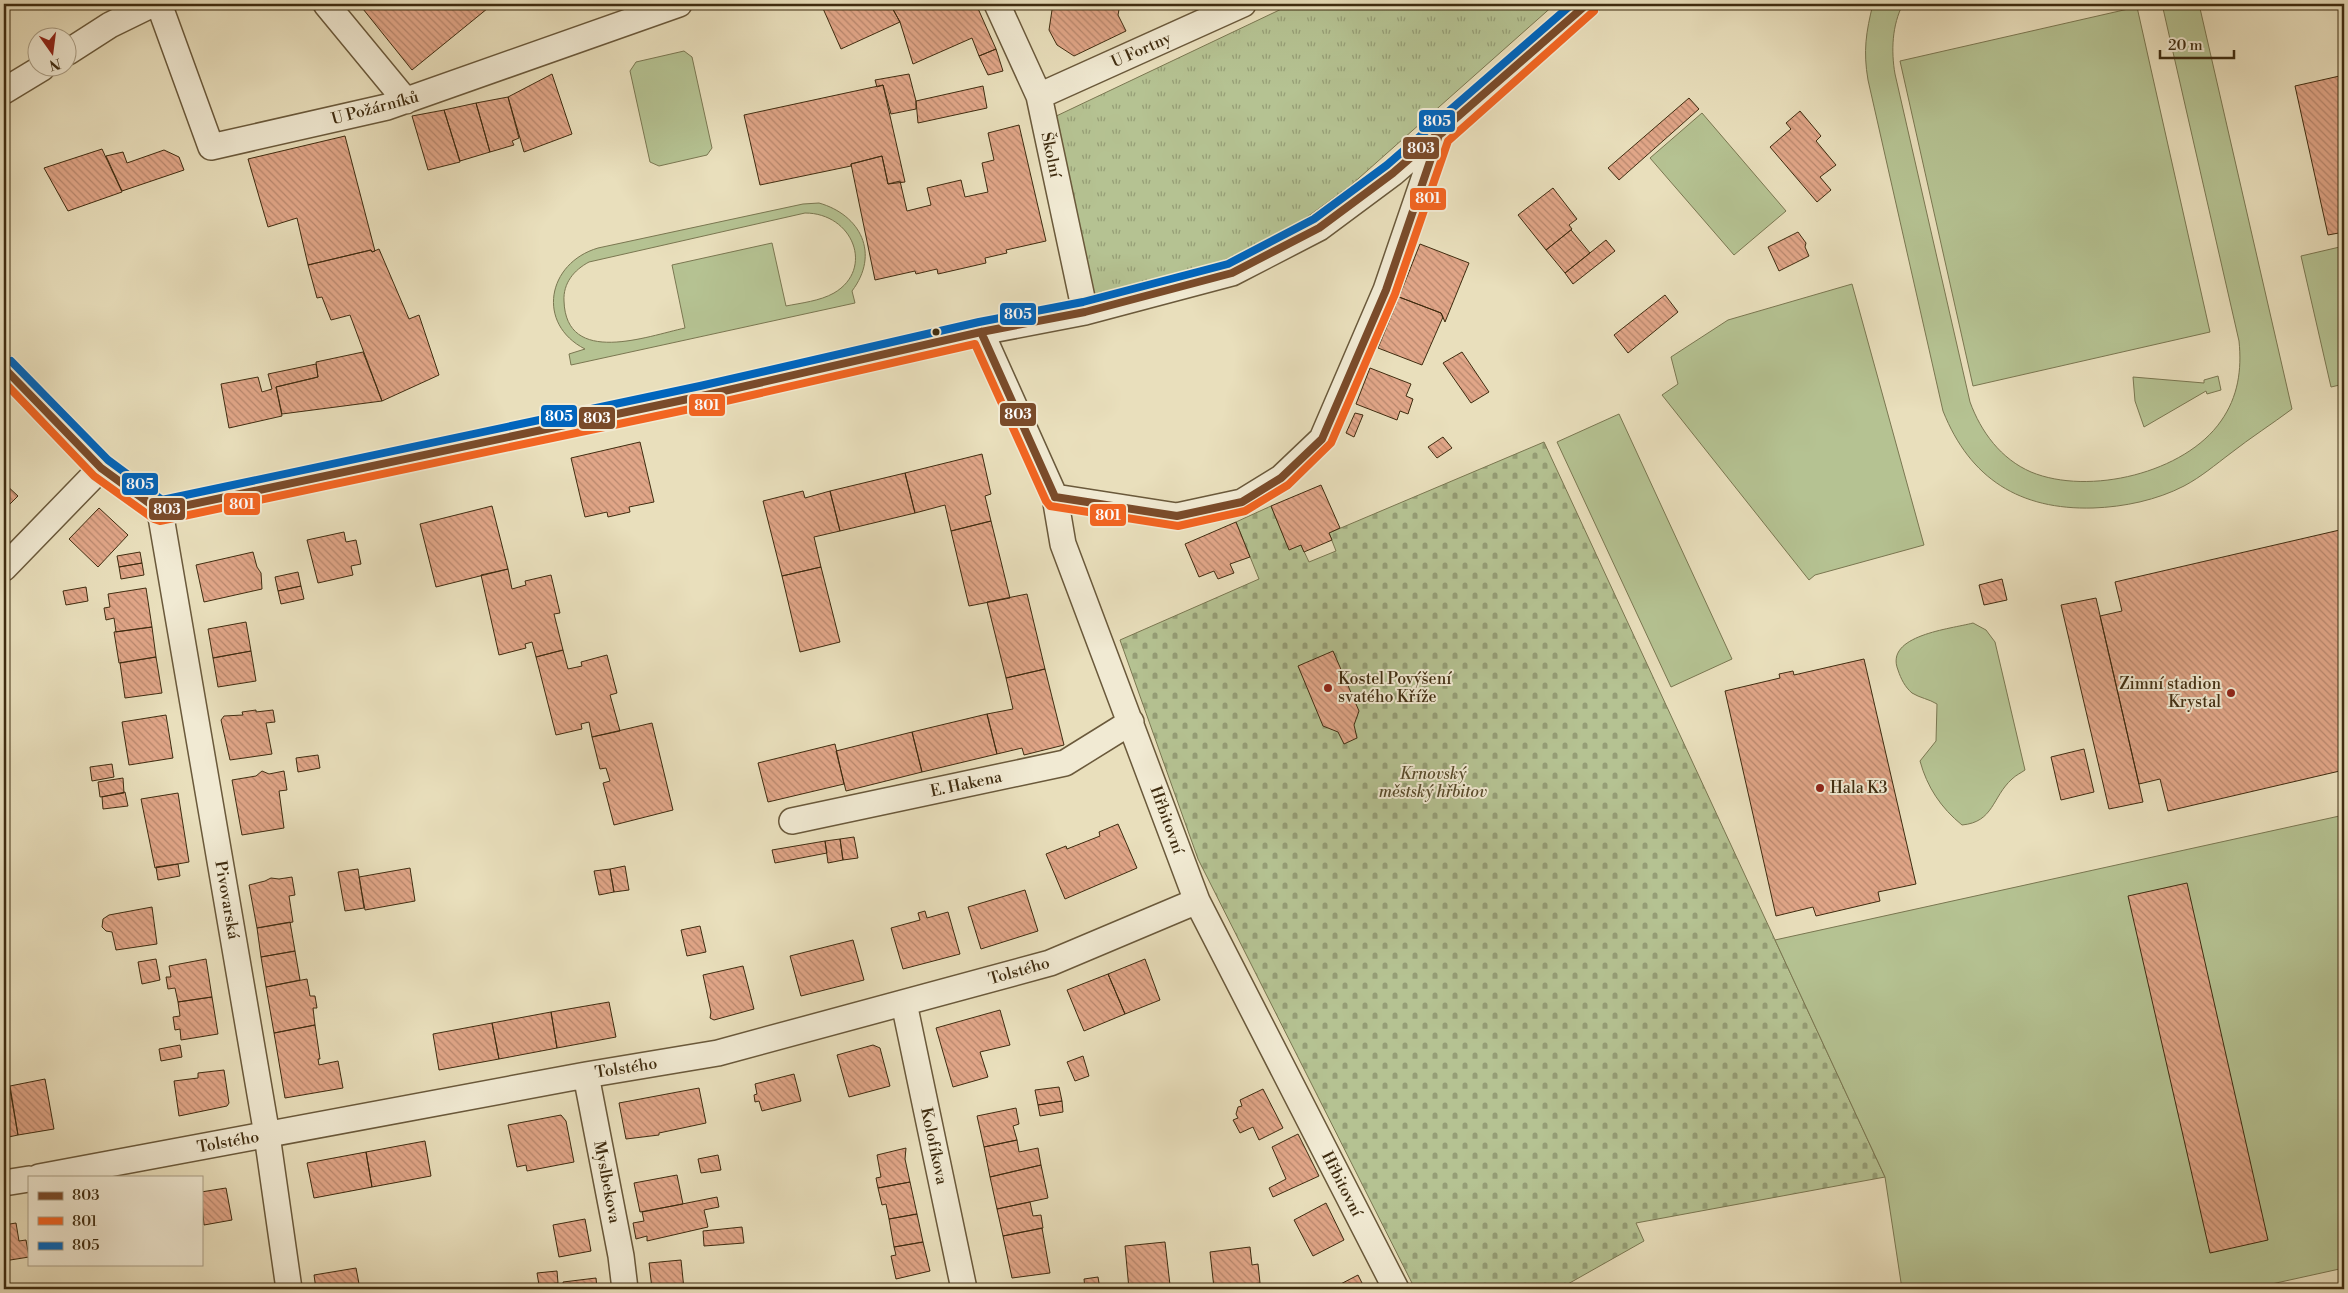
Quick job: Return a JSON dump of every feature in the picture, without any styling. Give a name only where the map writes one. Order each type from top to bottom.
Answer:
[{"type":"street","points":[[78,46],[110,25],[153,4]]},
{"type":"street","name":"U Požárníků","points":[[159,4],[211,147],[387,108],[627,12],[679,4]]},
{"type":"street","points":[[326,4],[406,101]]},
{"type":"street","name":"Školní","points":[[997,4],[1038,96],[1085,312]]},
{"type":"street","name":"U Fortny","points":[[1038,96],[1243,4]]},
{"type":"street","points":[[4,368],[101,468],[160,511],[702,396],[981,332],[1085,312],[1232,273],[1276,252],[1319,228],[1393,173],[1439,135],[1587,4]]},
{"type":"street","points":[[4,91],[28,76]]},
{"type":"street","points":[[1055,497],[1177,516],[1242,502],[1281,478],[1322,439],[1386,290],[1439,135]]},
{"type":"street","name":"Hřbitovní","points":[[981,332],[1055,497],[1063,544],[1197,901],[1396,1289]]},
{"type":"street","points":[[4,568],[101,468]]},
{"type":"street","name":"Pivovarská","points":[[160,511],[267,1135],[289,1289]]},
{"type":"street","name":"E. Hakena","points":[[792,821],[1065,763],[1131,722]]},
{"type":"street","name":"Tolstého","points":[[44,1176],[586,1075],[718,1053],[1050,963],[1197,901]]},
{"type":"street","name":"Kolofíkova","points":[[904,1003],[964,1289]]},
{"type":"street","name":"Myslbekova","points":[[586,1075],[621,1256],[625,1289]]},
{"type":"street","points":[[4,1183],[28,1179]]},
{"type":"green space","points":[[1292,4],[1555,4],[1350,186],[1303,220],[1261,245],[1210,266],[1091,297],[1050,119]]},
{"type":"green space","points":[[1873,4],[1903,4],[1899,12],[1893,38],[1895,74],[1970,402],[1986,434],[2001,452],[2010,460],[2031,472],[2054,479],[2080,481],[2107,480],[2134,475],[2160,466],[2184,454],[2205,439],[2227,412],[2235,393],[2240,362],[2239,341],[2162,4],[2199,4],[2292,409],[2208,471],[2190,482],[2174,491],[2152,499],[2128,504],[2093,508],[2067,507],[2043,503],[2021,496],[2001,486],[1983,472],[1954,435],[1943,411],[1868,80],[1866,42]]},
{"type":"green space","points":[[2137,7],[2210,332],[1973,386],[1900,61]]},
{"type":"green space","points":[[684,51],[692,57],[712,148],[707,155],[659,166],[650,162],[630,71],[636,62]]},
{"type":"green space","points":[[1702,113],[1786,211],[1734,255],[1650,158]]},
{"type":"green space","points":[[819,203],[834,209],[855,226],[862,238],[865,250],[865,263],[852,291],[855,303],[571,365],[569,354],[585,349],[569,338],[559,325],[554,310],[554,295],[559,280],[568,267],[581,256],[598,248],[803,204]],"holes":[[[805,213],[822,215],[836,222],[846,232],[853,244],[855,257],[854,270],[846,283],[829,296],[786,306],[772,243],[672,265],[685,328],[631,340],[593,341],[579,334],[568,321],[564,301],[565,288],[574,273],[589,262]]]},
{"type":"green space","points":[[2344,246],[2344,384],[2331,387],[2301,256]]},
{"type":"green space","points":[[1852,284],[1924,545],[1815,575],[1809,580],[1662,395],[1678,384],[1671,357],[1728,320]]},
{"type":"green space","points":[[2218,376],[2221,390],[2207,394],[2206,391],[2144,427],[2135,401],[2133,377],[2204,383],[2204,380]]},
{"type":"green space","points":[[1619,414],[1732,659],[1671,687],[1557,442]]},
{"type":"green space","name":"Krnovský městský hřbitov","points":[[1544,442],[1885,1177],[1636,1223],[1644,1241],[1559,1289],[1415,1289],[1198,859],[1120,640],[1259,579],[1236,522],[1271,506],[1289,549],[1301,545],[1309,562],[1336,551],[1329,533]]},
{"type":"green space","points":[[1973,623],[1986,630],[1995,642],[2025,770],[2005,786],[1987,814],[1973,823],[1962,825],[1941,804],[1927,780],[1920,761],[1936,741],[1937,704],[1910,691],[1900,677],[1896,658],[1901,649],[1910,641],[1936,631]]},
{"type":"green space","points":[[2344,815],[2344,1268],[2249,1289],[1902,1289],[1885,1177],[1775,940]]},
{"type":"building","points":[[359,4],[493,4],[412,70]]},
{"type":"building","points":[[821,4],[890,4],[900,22],[841,49]]},
{"type":"building","points":[[890,4],[976,4],[996,49],[979,56],[972,38],[913,64],[900,22]]},
{"type":"building","points":[[1049,4],[1120,4],[1118,15],[1126,31],[1074,56],[1057,45],[1049,30],[1052,10]]},
{"type":"building","points":[[996,49],[1003,71],[988,75],[979,56]]},
{"type":"building","points":[[552,74],[572,134],[524,152],[508,97]]},
{"type":"building","points":[[909,74],[916,101],[916,109],[891,114],[883,85],[877,87],[875,80]]},
{"type":"building","points":[[2344,75],[2344,232],[2328,235],[2295,86]]},
{"type":"building","points":[[883,85],[905,182],[888,184],[882,156],[851,164],[851,166],[760,185],[744,115]]},
{"type":"building","points":[[983,86],[987,108],[918,123],[916,101]]},
{"type":"building","points":[[508,97],[519,138],[512,141],[514,145],[490,152],[476,103]]},
{"type":"building","points":[[1689,98],[1699,109],[1619,180],[1608,168]]},
{"type":"building","points":[[476,103],[490,152],[460,161],[444,110]]},
{"type":"building","points":[[444,110],[460,162],[428,170],[412,116]]},
{"type":"building","points":[[1800,111],[1821,136],[1816,141],[1836,165],[1820,177],[1831,190],[1817,202],[1770,147],[1791,129],[1786,123]]},
{"type":"building","points":[[1019,125],[1046,241],[1006,250],[1007,253],[985,258],[986,263],[938,274],[937,269],[916,274],[915,271],[875,280],[851,164],[882,156],[888,184],[900,181],[907,211],[931,205],[927,188],[961,180],[965,197],[988,192],[982,163],[994,160],[988,133]]},
{"type":"building","points":[[345,136],[375,251],[372,252],[371,250],[308,265],[297,218],[268,227],[248,159]]},
{"type":"building","points":[[102,149],[122,192],[68,211],[44,168]]},
{"type":"building","points":[[164,150],[179,157],[184,170],[122,191],[106,156],[123,152],[127,163]]},
{"type":"building","points":[[1553,188],[1577,219],[1569,225],[1572,229],[1546,250],[1518,215]]},
{"type":"building","points":[[1571,230],[1590,253],[1565,273],[1546,250]]},
{"type":"building","points":[[1798,232],[1806,243],[1805,247],[1809,256],[1779,271],[1768,247]]},
{"type":"building","points":[[1606,240],[1615,251],[1573,284],[1565,273]]},
{"type":"building","points":[[1420,244],[1469,263],[1445,322],[1441,313],[1399,297]]},
{"type":"building","points":[[379,249],[409,319],[419,315],[439,375],[382,401],[350,315],[331,320],[322,297],[317,298],[308,265]]},
{"type":"building","points":[[1665,295],[1678,312],[1628,353],[1614,335]]},
{"type":"building","points":[[1399,297],[1441,313],[1443,317],[1422,365],[1378,348]]},
{"type":"building","points":[[363,352],[382,401],[282,414],[276,387],[318,377],[316,362]]},
{"type":"building","points":[[1462,352],[1489,392],[1471,403],[1443,363]]},
{"type":"building","points":[[316,364],[318,377],[276,387],[282,416],[229,428],[221,384],[258,377],[262,392],[272,389],[268,374]]},
{"type":"building","points":[[1370,368],[1411,384],[1406,396],[1413,399],[1408,414],[1400,411],[1397,420],[1356,404]]},
{"type":"building","points":[[1355,413],[1363,415],[1354,437],[1346,433]]},
{"type":"building","points":[[1443,437],[1452,448],[1437,458],[1428,447]]},
{"type":"building","points":[[640,442],[654,502],[629,507],[630,512],[608,517],[607,512],[585,517],[571,458]]},
{"type":"building","points":[[982,454],[991,494],[985,496],[991,521],[951,531],[945,505],[915,513],[905,473]]},
{"type":"building","points":[[905,473],[915,513],[840,531],[830,491]]},
{"type":"building","points":[[4,483],[18,496],[4,510]]},
{"type":"building","points":[[1321,485],[1340,528],[1329,533],[1332,540],[1304,552],[1301,545],[1289,550],[1271,506]]},
{"type":"building","points":[[803,491],[805,498],[830,491],[840,531],[814,537],[821,567],[782,576],[763,501]]},
{"type":"building","points":[[492,506],[508,569],[436,587],[420,524]]},
{"type":"building","points":[[99,508],[128,535],[98,567],[69,539]]},
{"type":"building","points":[[991,521],[1010,598],[969,606],[951,531]]},
{"type":"building","points":[[1236,522],[1250,557],[1230,564],[1234,573],[1218,579],[1214,571],[1199,577],[1185,544]]},
{"type":"building","name":"Zimní stadion Krystal","points":[[2344,529],[2344,770],[2168,811],[2160,779],[2139,784],[2100,616],[2122,611],[2115,582]]},
{"type":"building","points":[[344,532],[346,542],[356,540],[361,564],[351,566],[353,575],[318,583],[307,540]]},
{"type":"building","points":[[140,552],[142,563],[119,567],[117,556]]},
{"type":"building","points":[[253,552],[257,567],[261,573],[262,589],[204,602],[196,565]]},
{"type":"building","points":[[142,563],[144,575],[121,579],[119,567]]},
{"type":"building","points":[[821,567],[840,642],[800,652],[782,576]]},
{"type":"building","points":[[508,569],[512,589],[526,585],[525,581],[551,575],[560,613],[554,614],[563,650],[536,657],[532,642],[525,644],[526,648],[499,655],[481,575]]},
{"type":"building","points":[[298,572],[301,586],[278,591],[275,577]]},
{"type":"building","points":[[2002,579],[2007,600],[1984,605],[1979,585]]},
{"type":"building","points":[[301,586],[304,599],[281,604],[278,591]]},
{"type":"building","points":[[86,587],[88,601],[66,605],[63,591]]},
{"type":"building","points":[[146,588],[152,627],[116,632],[114,618],[106,620],[104,608],[110,607],[108,594]]},
{"type":"building","points":[[1027,594],[1045,669],[1006,678],[987,602]]},
{"type":"building","points":[[2096,598],[2143,802],[2109,809],[2061,605]]},
{"type":"building","points":[[246,622],[251,651],[213,658],[208,629]]},
{"type":"building","points":[[152,627],[156,657],[119,663],[114,632]]},
{"type":"building","points":[[563,650],[568,669],[582,666],[581,662],[607,655],[617,693],[610,695],[620,731],[592,737],[589,722],[581,724],[582,729],[556,735],[536,657]]},
{"type":"building","points":[[251,651],[256,681],[218,687],[213,658]]},
{"type":"building","name":"Kostel Povýšení svatého Kříže","points":[[1333,651],[1359,711],[1354,725],[1357,738],[1344,744],[1338,732],[1323,726],[1298,666]]},
{"type":"building","points":[[156,657],[162,693],[125,698],[120,663]]},
{"type":"building","name":"Hala K3","points":[[1864,659],[1916,884],[1878,892],[1880,901],[1816,916],[1813,907],[1776,916],[1725,691],[1780,678],[1779,674],[1793,671],[1794,675]]},
{"type":"building","points":[[1045,669],[1064,745],[1024,755],[1022,748],[997,754],[987,714],[1013,709],[1006,678]]},
{"type":"building","points":[[256,710],[256,712],[273,710],[275,722],[266,723],[272,754],[230,760],[221,720],[224,716],[243,715],[242,712]]},
{"type":"building","points":[[987,714],[997,754],[922,772],[912,732]]},
{"type":"building","points":[[166,715],[173,758],[129,765],[122,722]]},
{"type":"building","points":[[652,723],[673,810],[614,825],[603,783],[610,781],[606,768],[600,769],[592,737]]},
{"type":"building","points":[[912,732],[922,772],[846,791],[836,751]]},
{"type":"building","points":[[835,744],[844,784],[768,802],[758,763]]},
{"type":"building","points":[[2084,749],[2094,792],[2061,800],[2051,757]]},
{"type":"building","points":[[318,755],[320,768],[298,772],[296,758]]},
{"type":"building","points":[[112,764],[114,777],[92,781],[90,767]]},
{"type":"building","points":[[262,771],[269,774],[284,771],[287,790],[279,791],[284,828],[242,835],[232,780],[256,776]]},
{"type":"building","points":[[123,778],[124,793],[100,797],[98,782]]},
{"type":"building","points":[[125,792],[128,806],[103,809],[102,797]]},
{"type":"building","points":[[178,793],[189,862],[155,868],[141,799]]},
{"type":"building","points":[[1118,824],[1137,868],[1065,899],[1046,854],[1066,846],[1067,849],[1100,836],[1099,832]]},
{"type":"building","points":[[854,837],[858,858],[843,860],[840,839]]},
{"type":"building","points":[[840,839],[843,860],[828,863],[825,841]]},
{"type":"building","points":[[825,841],[827,853],[775,863],[772,850]]},
{"type":"building","points":[[178,864],[180,876],[158,880],[156,867]]},
{"type":"building","points":[[625,866],[629,890],[614,892],[610,869]]},
{"type":"building","points":[[410,868],[415,901],[365,910],[359,877]]},
{"type":"building","points":[[358,869],[364,908],[345,911],[338,872]]},
{"type":"building","points":[[610,869],[614,892],[599,895],[594,871]]},
{"type":"building","points":[[292,877],[295,895],[289,896],[293,922],[257,928],[249,885],[271,878]]},
{"type":"building","points":[[2187,883],[2268,1240],[2210,1253],[2128,896]]},
{"type":"building","points":[[1025,890],[1038,931],[981,949],[968,907]]},
{"type":"building","points":[[152,907],[157,944],[116,950],[112,932],[106,931],[102,927],[103,919],[109,915]]},
{"type":"building","points":[[925,911],[927,918],[948,912],[960,954],[903,969],[891,928],[920,920],[918,913]]},
{"type":"building","points":[[290,922],[295,951],[261,957],[257,928]]},
{"type":"building","points":[[700,926],[706,952],[687,956],[681,930]]},
{"type":"building","points":[[853,940],[864,980],[801,996],[790,956]]},
{"type":"building","points":[[295,951],[300,980],[266,987],[261,957]]},
{"type":"building","points":[[156,959],[160,980],[142,984],[138,962]]},
{"type":"building","points":[[206,959],[212,997],[178,1002],[175,988],[168,989],[166,977],[171,977],[169,966]]},
{"type":"building","points":[[1145,959],[1160,1000],[1125,1014],[1108,974]]},
{"type":"building","points":[[743,966],[754,1009],[714,1020],[710,1018],[711,1012],[703,975]]},
{"type":"building","points":[[1108,974],[1125,1014],[1084,1031],[1067,990]]},
{"type":"building","points":[[307,979],[310,996],[315,996],[317,1008],[313,1008],[315,1025],[274,1033],[266,987]]},
{"type":"building","points":[[212,997],[218,1034],[181,1040],[180,1029],[175,1030],[173,1017],[180,1016],[178,1002]]},
{"type":"building","points":[[609,1002],[616,1037],[557,1048],[551,1012]]},
{"type":"building","points":[[1000,1010],[1010,1045],[980,1052],[988,1077],[953,1087],[936,1028]]},
{"type":"building","points":[[551,1012],[557,1048],[499,1059],[492,1023]]},
{"type":"building","points":[[492,1023],[499,1059],[439,1070],[433,1034]]},
{"type":"building","points":[[315,1025],[320,1059],[318,1059],[319,1065],[338,1061],[343,1088],[285,1098],[274,1033]]},
{"type":"building","points":[[180,1045],[182,1057],[161,1061],[159,1049]]},
{"type":"building","points":[[873,1045],[880,1048],[890,1086],[849,1097],[837,1055]]},
{"type":"building","points":[[1083,1056],[1089,1076],[1075,1081],[1067,1062]]},
{"type":"building","points":[[224,1070],[229,1103],[227,1106],[179,1116],[174,1081],[198,1078],[198,1073]]},
{"type":"building","points":[[794,1074],[801,1101],[762,1111],[759,1101],[755,1102],[754,1095],[757,1094],[755,1084]]},
{"type":"building","points":[[45,1079],[54,1129],[18,1135],[10,1086]]},
{"type":"building","points":[[1059,1087],[1062,1101],[1038,1105],[1035,1090]]},
{"type":"building","points":[[699,1088],[706,1123],[659,1133],[659,1135],[626,1139],[619,1103]]},
{"type":"building","points":[[1263,1089],[1283,1128],[1259,1140],[1253,1127],[1240,1133],[1233,1120],[1238,1118],[1236,1114],[1238,1107],[1242,1106],[1240,1100]]},
{"type":"building","points":[[10,1090],[18,1135],[4,1138],[4,1091]]},
{"type":"building","points":[[1062,1101],[1063,1112],[1040,1116],[1038,1105]]},
{"type":"building","points":[[1016,1108],[1019,1124],[1013,1126],[1017,1140],[984,1147],[977,1116]]},
{"type":"building","points":[[561,1115],[566,1121],[574,1162],[527,1171],[526,1165],[517,1167],[508,1125]]},
{"type":"building","points":[[1298,1134],[1319,1176],[1273,1197],[1269,1188],[1286,1179],[1272,1147]]},
{"type":"building","points":[[1017,1140],[1019,1152],[1038,1148],[1041,1165],[990,1177],[984,1147]]},
{"type":"building","points":[[425,1141],[431,1176],[372,1187],[366,1152]]},
{"type":"building","points":[[906,1148],[905,1159],[910,1182],[878,1188],[876,1178],[881,1177],[877,1155]]},
{"type":"building","points":[[366,1152],[372,1187],[314,1198],[307,1163]]},
{"type":"building","points":[[718,1155],[721,1170],[701,1173],[698,1159]]},
{"type":"building","points":[[1041,1165],[1048,1198],[997,1209],[990,1177]]},
{"type":"building","points":[[677,1175],[683,1204],[640,1212],[634,1183]]},
{"type":"building","points":[[910,1182],[917,1214],[889,1219],[886,1204],[882,1205],[878,1188]]},
{"type":"building","points":[[226,1188],[232,1220],[204,1225],[202,1192]]},
{"type":"building","points":[[717,1197],[719,1207],[704,1210],[708,1227],[647,1241],[647,1236],[636,1239],[633,1223],[644,1221],[642,1212]]},
{"type":"building","points":[[1030,1202],[1033,1216],[1041,1215],[1043,1228],[1003,1236],[997,1209]]},
{"type":"building","points":[[1326,1203],[1344,1240],[1313,1256],[1294,1220]]},
{"type":"building","points":[[917,1214],[923,1242],[894,1247],[889,1219]]},
{"type":"building","points":[[585,1219],[591,1251],[559,1257],[553,1225]]},
{"type":"building","points":[[16,1223],[19,1241],[26,1240],[28,1257],[4,1261],[4,1225]]},
{"type":"building","points":[[742,1227],[744,1243],[704,1246],[703,1231]]},
{"type":"building","points":[[1042,1228],[1050,1273],[1012,1278],[1003,1236]]},
{"type":"building","points":[[923,1242],[930,1271],[896,1279],[891,1256],[896,1255],[894,1247]]},
{"type":"building","points":[[1165,1242],[1170,1285],[1129,1289],[1125,1246]]},
{"type":"building","points":[[1250,1247],[1252,1265],[1258,1264],[1260,1283],[1214,1288],[1210,1252]]},
{"type":"building","points":[[681,1260],[684,1289],[652,1289],[649,1263]]},
{"type":"building","points":[[356,1268],[360,1289],[316,1289],[314,1275]]},
{"type":"building","points":[[557,1271],[558,1283],[539,1285],[537,1273]]},
{"type":"building","points":[[1358,1275],[1365,1289],[1331,1289]]},
{"type":"building","points":[[1098,1277],[1100,1289],[1085,1289],[1084,1279]]},
{"type":"building","points":[[596,1278],[597,1289],[564,1289],[563,1282]]},
{"type":"building","points":[[1028,1286],[1028,1289],[999,1289]]},
{"type":"transit line","name":"805","points":[[11,361],[108,460],[162,500],[700,386],[979,322],[1083,302],[1228,264],[1314,219],[1387,165],[1572,4]]},
{"type":"transit line","name":"803","points":[[4,368],[101,468],[160,511],[702,396],[981,332],[1085,312],[1232,273],[1319,228],[1393,173],[1587,4]]},
{"type":"transit line","name":"801","points":[[4,382],[94,476],[154,519],[160,521],[704,406],[975,344],[1046,501],[1050,506],[1178,526],[1245,511],[1288,485],[1331,443],[1395,294],[1448,141],[1594,11]]},
{"type":"transit line","name":"803","points":[[1055,497],[1177,516],[1242,502],[1281,478],[1322,439],[1386,290],[1439,135],[1443,132]]},
{"type":"transit line","name":"803","points":[[981,332],[1055,497]]},
{"type":"place","name":"Kostel Povýšení svatého Kříže","points":[[1328,688]]},
{"type":"place","name":"Zimní stadion Krystal","points":[[2231,693]]},
{"type":"place","name":"Hala K3","points":[[1820,788]]}]
